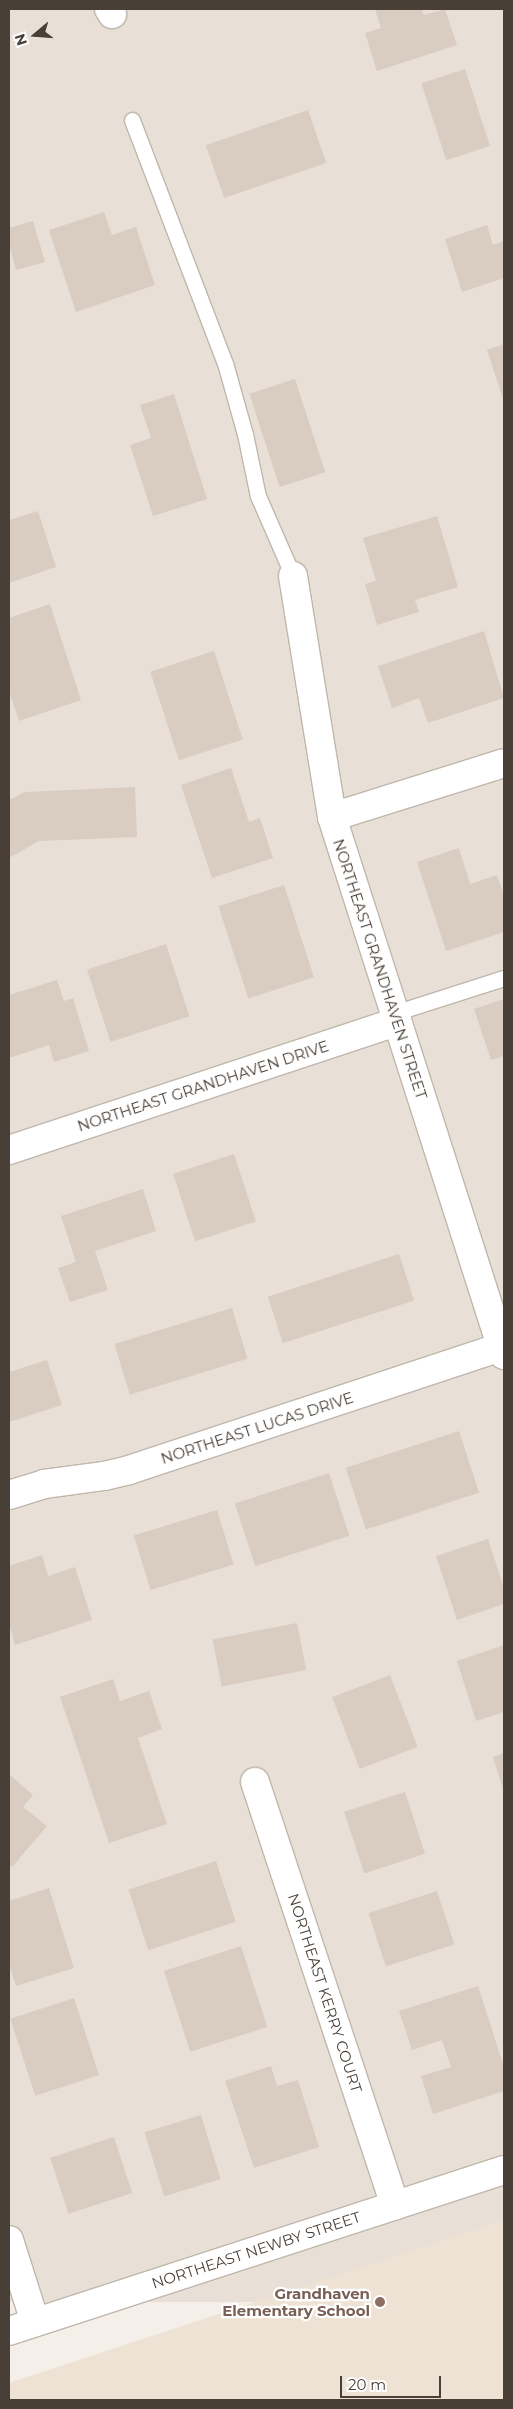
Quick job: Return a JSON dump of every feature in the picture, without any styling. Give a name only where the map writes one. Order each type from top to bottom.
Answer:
[{"type":"street","name":"NORTHEAST GRANDHAVEN STREET","points":[[293,576],[332,817],[503,1351]]},
{"type":"street","points":[[332,817],[504,763]]},
{"type":"street","name":"NORTHEAST GRANDHAVEN DRIVE","points":[[9,1150],[396,1018]]},
{"type":"street","name":"NORTHEAST LUCAS DRIVE","points":[[9,1496],[44,1484],[104,1476],[129,1470],[503,1351]]},
{"type":"street","name":"NORTHEAST KERRY COURT","points":[[255,1782],[395,2205]]},
{"type":"street","name":"NORTHEAST NEWBY STREET","points":[[9,2331],[504,2170]]},
{"type":"street","points":[[9,2240],[35,2322]]},
{"type":"lane","points":[[132,120],[225,363],[245,434],[258,496],[293,576]]},
{"type":"lane","points":[[396,1018],[504,978]]},
{"type":"shaded area","points":[[9,9],[504,9],[504,2302],[9,2302]]},
{"type":"shaded area","name":"Grandhaven Elementary School","points":[[504,2220],[504,2400],[9,2400],[9,2383]]},
{"type":"building","points":[[375,9],[421,9],[424,15],[445,9],[457,45],[377,71],[365,33],[381,28]]},
{"type":"building","points":[[465,69],[490,146],[446,160],[421,83]]},
{"type":"building","points":[[308,110],[326,163],[224,198],[206,145]]},
{"type":"building","points":[[104,212],[112,235],[136,227],[155,285],[76,312],[49,230]]},
{"type":"building","points":[[33,221],[45,262],[16,270],[9,244],[9,228]]},
{"type":"building","points":[[487,225],[493,245],[504,241],[504,278],[462,292],[445,239]]},
{"type":"building","points":[[504,344],[504,402],[487,350]]},
{"type":"building","points":[[295,379],[325,472],[280,487],[249,394]]},
{"type":"building","points":[[174,394],[207,499],[153,516],[130,445],[151,438],[140,405]]},
{"type":"building","points":[[38,511],[56,567],[9,583],[9,520]]},
{"type":"building","points":[[437,516],[458,587],[415,600],[419,612],[377,625],[365,584],[376,581],[363,538]]},
{"type":"building","points":[[50,604],[81,700],[19,721],[9,691],[9,618]]},
{"type":"building","points":[[484,631],[504,698],[428,723],[419,698],[392,708],[378,666]]},
{"type":"building","points":[[214,651],[243,739],[179,760],[150,672]]},
{"type":"building","points":[[231,768],[249,822],[260,818],[273,858],[212,878],[181,785]]},
{"type":"building","points":[[135,787],[137,837],[39,841],[9,858],[9,800],[25,792]]},
{"type":"building","points":[[459,848],[470,884],[497,875],[504,896],[504,932],[446,951],[417,862]]},
{"type":"building","points":[[284,885],[314,977],[248,999],[218,906]]},
{"type":"building","points":[[166,944],[189,1016],[111,1042],[87,970]]},
{"type":"building","points":[[57,980],[64,1001],[73,998],[89,1051],[54,1062],[49,1045],[9,1058],[9,995]]},
{"type":"building","points":[[504,999],[504,1056],[491,1060],[474,1009]]},
{"type":"building","points":[[234,1154],[256,1222],[195,1241],[173,1174]]},
{"type":"building","points":[[143,1189],[156,1231],[95,1251],[108,1290],[70,1302],[58,1268],[76,1262],[61,1216]]},
{"type":"building","points":[[399,1254],[414,1301],[283,1343],[268,1297]]},
{"type":"building","points":[[232,1308],[247,1359],[130,1395],[114,1344]]},
{"type":"building","points":[[47,1360],[62,1405],[9,1422],[9,1372]]},
{"type":"building","points":[[459,1431],[479,1493],[366,1530],[346,1468]]},
{"type":"building","points":[[329,1473],[349,1536],[255,1566],[235,1504]]},
{"type":"building","points":[[217,1510],[234,1565],[150,1590],[134,1535]]},
{"type":"building","points":[[488,1539],[504,1588],[504,1604],[457,1620],[436,1556]]},
{"type":"building","points":[[42,1555],[48,1576],[75,1567],[92,1620],[15,1645],[9,1624],[9,1566]]},
{"type":"building","points":[[297,1623],[306,1670],[222,1687],[213,1639]]},
{"type":"building","points":[[504,1645],[504,1712],[476,1721],[457,1661]]},
{"type":"building","points":[[390,1675],[418,1747],[360,1769],[332,1697]]},
{"type":"building","points":[[113,1679],[120,1701],[149,1691],[162,1729],[138,1738],[167,1824],[109,1843],[60,1697]]},
{"type":"building","points":[[504,1753],[504,1792],[493,1757]]},
{"type":"building","points":[[9,1774],[33,1795],[23,1807],[47,1826],[12,1867],[9,1865]]},
{"type":"building","points":[[405,1792],[425,1854],[364,1874],[344,1812]]},
{"type":"building","points":[[216,1861],[236,1922],[148,1950],[129,1889]]},
{"type":"building","points":[[49,1888],[74,1968],[16,1986],[9,1964],[9,1901]]},
{"type":"building","points":[[437,1891],[454,1944],[386,1967],[369,1913]]},
{"type":"building","points":[[241,1946],[267,2027],[190,2052],[164,1971]]},
{"type":"building","points":[[478,1986],[504,2067],[504,2091],[433,2114],[421,2076],[451,2067],[442,2040],[412,2050],[399,2011]]},
{"type":"building","points":[[74,1998],[99,2075],[35,2096],[10,2019]]},
{"type":"building","points":[[271,2066],[277,2086],[298,2080],[319,2147],[254,2168],[225,2081]]},
{"type":"building","points":[[201,2115],[221,2179],[164,2196],[145,2132]]},
{"type":"building","points":[[114,2137],[132,2193],[69,2214],[50,2158]]},
{"type":"place","name":"Grandhaven Elementary School","points":[[380,2302]]}]
